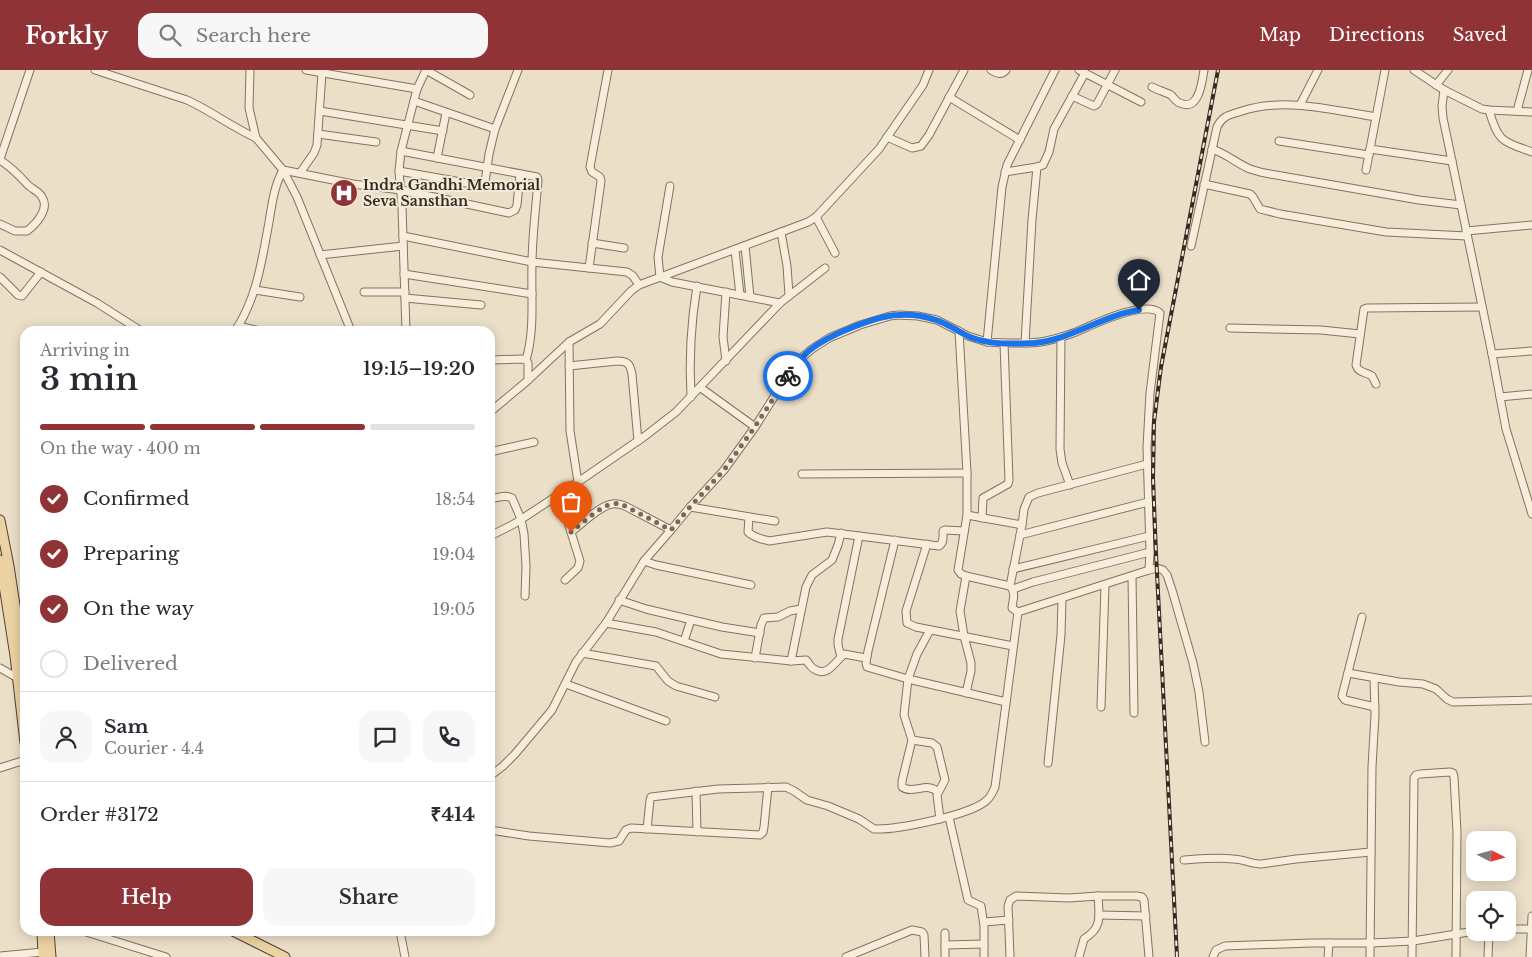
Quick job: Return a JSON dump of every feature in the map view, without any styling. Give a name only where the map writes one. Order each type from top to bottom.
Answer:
[{"type":"main road","points":[[0,520],[20,638]]},
{"type":"main road","points":[[0,560],[20,674]]},
{"type":"main road","points":[[43,936],[46,955]]},
{"type":"main road","points":[[46,955],[48,936]]},
{"type":"main road","points":[[243,936],[285,957]]},
{"type":"street","points":[[0,224],[15,231],[27,230],[42,214],[44,200],[42,196],[31,188],[13,169],[0,160],[30,70]]},
{"type":"street","points":[[95,70],[187,100],[238,130],[256,138],[283,170],[297,197],[349,326]]},
{"type":"street","points":[[250,70],[249,108],[256,138]]},
{"type":"street","points":[[306,70],[417,89]]},
{"type":"street","points":[[406,326],[399,171],[401,151],[417,89],[426,70],[470,95]]},
{"type":"street","points":[[399,171],[482,186],[485,182],[495,130],[518,70]]},
{"type":"street","points":[[589,268],[601,181],[600,177],[592,172],[590,167],[608,70]]},
{"type":"street","points":[[495,408],[569,342],[600,324],[639,285],[816,218],[879,149],[923,85],[929,70]]},
{"type":"street","points":[[887,137],[912,148],[921,146],[929,135],[964,70]]},
{"type":"street","points":[[991,70],[1002,74],[1006,70]]},
{"type":"street","points":[[987,342],[1005,172],[1055,70]]},
{"type":"street","points":[[1072,96],[1094,106],[1097,104],[1115,70]]},
{"type":"street","points":[[1152,87],[1170,95],[1179,103],[1190,104],[1194,102],[1198,94],[1204,70]]},
{"type":"street","points":[[1300,105],[1318,70]]},
{"type":"street","points":[[1366,170],[1385,70]]},
{"type":"street","points":[[1414,70],[1444,90],[1482,109],[1532,112]]},
{"type":"street","points":[[1436,85],[1448,70]]},
{"type":"street","points":[[1516,111],[1528,70]]},
{"type":"street","points":[[1005,172],[1038,167],[1043,164],[1046,160],[1054,129],[1072,96],[1082,71],[1142,102]]},
{"type":"street","points":[[300,173],[314,153],[318,134],[322,73]]},
{"type":"street","points":[[1444,90],[1443,118],[1506,429],[1532,514]]},
{"type":"street","points":[[949,97],[1020,140]]},
{"type":"street","points":[[414,101],[495,130]]},
{"type":"street","points":[[1191,246],[1217,127],[1226,116],[1267,105],[1283,104],[1376,117]]},
{"type":"street","points":[[1489,110],[1494,130],[1498,135],[1510,144],[1532,152]]},
{"type":"street","points":[[320,111],[443,132]]},
{"type":"street","points":[[437,158],[446,113]]},
{"type":"street","points":[[318,134],[376,142]]},
{"type":"street","points":[[1280,140],[1452,161]]},
{"type":"street","points":[[1212,149],[1227,155],[1250,169],[1260,172],[1419,200],[1461,205]]},
{"type":"street","points":[[401,151],[537,177],[530,347],[526,360],[528,363],[528,380]]},
{"type":"street","points":[[1025,343],[1032,220],[1038,167]]},
{"type":"street","points":[[283,170],[353,184],[401,190],[509,213],[515,210],[517,205],[520,174]]},
{"type":"street","points":[[238,326],[244,318],[255,290],[276,185],[283,170]]},
{"type":"street","points":[[1204,184],[1250,194],[1260,209],[1386,232],[1467,234],[1532,226]]},
{"type":"street","points":[[660,277],[658,257],[670,186]]},
{"type":"street","points":[[816,218],[835,253]]},
{"type":"street","points":[[781,232],[789,295]]},
{"type":"street","points":[[402,236],[532,262],[627,272],[633,276],[639,285]]},
{"type":"street","points":[[592,243],[624,248]]},
{"type":"street","points":[[320,255],[403,246]]},
{"type":"street","points":[[745,246],[750,297]]},
{"type":"street","points":[[735,250],[740,295]]},
{"type":"street","points":[[0,260],[2,251],[97,303],[134,326]]},
{"type":"street","points":[[495,533],[521,519],[578,482],[638,441],[676,412],[701,388],[780,303],[825,268]]},
{"type":"street","points":[[0,277],[18,295],[22,296],[41,272]]},
{"type":"street","points":[[404,274],[532,294]]},
{"type":"street","points":[[660,277],[672,282],[780,303]]},
{"type":"street","points":[[692,397],[690,369],[694,303],[697,286]]},
{"type":"street","points":[[255,290],[300,297]]},
{"type":"street","points":[[364,292],[405,295],[481,305]]},
{"type":"street","points":[[726,292],[723,337],[726,360]]},
{"type":"street","points":[[1376,384],[1372,376],[1357,369],[1356,365],[1364,309],[1482,307]]},
{"type":"street","points":[[495,772],[503,766],[552,710],[582,653],[606,622],[644,561],[724,470],[800,360],[812,348],[829,338],[860,325],[890,316],[918,316],[937,320],[976,339],[987,342],[1004,344],[1025,343],[1044,342],[1061,337],[1128,312],[1157,310],[1160,313],[1150,393],[1147,464],[1149,570]]},
{"type":"street","points":[[1230,328],[1321,330],[1360,334]]},
{"type":"street","points":[[959,331],[967,473],[967,515],[958,570],[961,574],[1011,588],[1150,552]]},
{"type":"street","points":[[1061,337],[1060,448],[1062,463],[1070,485]]},
{"type":"street","points":[[569,342],[570,431],[578,482]]},
{"type":"street","points":[[982,518],[983,498],[1008,484],[1010,480],[1004,344]]},
{"type":"street","points":[[1492,354],[1532,351]]},
{"type":"street","points":[[495,360],[526,360]]},
{"type":"street","points":[[569,366],[617,361],[628,362],[631,366],[638,441]]},
{"type":"street","points":[[701,388],[754,428]]},
{"type":"street","points":[[1500,398],[1532,394]]},
{"type":"street","points":[[495,451],[534,442]]},
{"type":"street","points":[[1018,612],[1012,608],[1014,595],[1011,588],[1012,569],[1024,509],[1029,498],[1147,464]]},
{"type":"street","points":[[802,474],[967,473]]},
{"type":"street","points":[[559,494],[580,564],[565,580]]},
{"type":"street","points":[[495,498],[502,496],[512,498],[521,519],[526,548],[525,596]]},
{"type":"street","points":[[1020,535],[1148,502]]},
{"type":"street","points":[[571,532],[600,510],[608,505],[617,503],[671,530]]},
{"type":"street","points":[[690,507],[774,521]]},
{"type":"street","points":[[967,515],[1022,525]]},
{"type":"street","points":[[749,517],[748,532],[760,539],[769,541],[820,532],[939,546],[942,544],[943,532],[945,530],[964,531]]},
{"type":"street","points":[[791,661],[808,580],[816,571],[832,560],[841,533]]},
{"type":"street","points":[[841,657],[838,639],[860,536]]},
{"type":"street","points":[[1012,569],[1149,536]]},
{"type":"street","points":[[895,540],[866,658],[867,667],[908,679],[1006,702]]},
{"type":"street","points":[[927,544],[906,617],[907,623],[930,630],[1014,646]]},
{"type":"street","points":[[644,561],[751,585]]},
{"type":"street","points":[[1018,612],[1149,570],[1157,568],[1163,570],[1167,574],[1172,590],[1195,673],[1205,742]]},
{"type":"street","points":[[966,576],[960,611],[971,663],[966,693]]},
{"type":"street","points":[[1132,576],[1134,713]]},
{"type":"street","points":[[1101,708],[1105,585]]},
{"type":"street","points":[[1048,763],[1061,634],[1062,599]]},
{"type":"street","points":[[619,600],[691,620],[760,633]]},
{"type":"street","points":[[755,658],[764,618],[802,609]]},
{"type":"street","points":[[647,829],[650,800],[652,797],[696,791],[768,787],[790,789],[807,800],[828,806],[858,819],[874,829],[940,819],[976,807],[991,796],[995,787],[1018,612]]},
{"type":"street","points":[[1362,617],[1343,691],[1343,698],[1375,707]]},
{"type":"street","points":[[684,642],[691,620]]},
{"type":"street","points":[[606,622],[656,632],[721,654],[791,661],[806,660],[813,669],[824,672],[830,669],[844,654],[866,658]]},
{"type":"street","points":[[930,630],[917,654],[908,679],[904,715],[912,740],[902,787],[906,789],[929,787],[934,788],[938,792]]},
{"type":"street","points":[[582,653],[656,666],[668,681],[676,686],[715,696]]},
{"type":"street","points":[[0,668],[20,679]]},
{"type":"street","points":[[1348,673],[1423,684],[1430,686],[1453,702],[1532,700]]},
{"type":"street","points":[[1370,957],[1374,678]]},
{"type":"street","points":[[566,684],[666,720]]},
{"type":"street","points":[[912,740],[932,743],[937,748],[945,780],[937,795],[940,819]]},
{"type":"street","points":[[0,768],[20,762]]},
{"type":"street","points":[[1412,957],[1414,778],[1420,774],[1450,772],[1453,773],[1454,777],[1457,832],[1456,957]]},
{"type":"street","points":[[495,831],[529,836],[610,842],[619,841],[626,830],[647,829],[760,836],[764,827],[768,787]]},
{"type":"street","points":[[696,791],[697,832]]},
{"type":"street","points":[[949,817],[968,900],[981,906],[984,922],[984,957]]},
{"type":"street","points":[[1184,860],[1230,858],[1261,864],[1372,852]]},
{"type":"street","points":[[1010,957],[1008,906],[1010,900],[1016,896],[1069,898],[1098,896],[1142,897],[1146,905],[1149,957]]},
{"type":"street","points":[[1079,957],[1084,939],[1096,930],[1099,916],[1098,896]]},
{"type":"street","points":[[1099,916],[1146,916]]},
{"type":"street","points":[[1530,957],[1532,916]]},
{"type":"street","points":[[984,922],[1009,920]]},
{"type":"street","points":[[1516,929],[1531,929]]},
{"type":"street","points":[[846,957],[904,932],[917,930],[924,935],[924,957]]},
{"type":"street","points":[[1213,957],[1216,950],[1225,946],[1413,941],[1466,932]]},
{"type":"street","points":[[945,933],[945,957]]},
{"type":"street","points":[[99,936],[166,957]]},
{"type":"street","points":[[401,936],[404,957]]},
{"type":"street","points":[[1488,957],[1489,941]]},
{"type":"street","points":[[1328,957],[1329,943]]},
{"type":"street","points":[[945,944],[984,944]]},
{"type":"street","points":[[0,956],[46,955]]},
{"type":"railway","points":[[1177,957],[1156,554],[1153,478],[1154,422],[1161,367],[1218,70]]},
{"type":"way so far","points":[[571,532],[600,510],[608,505],[617,503],[671,530],[724,470],[788,376]]},
{"type":"place","name":"Indra Gandhi Memorial Seva Sansthan","points":[[344,193]]},
{"type":"route","points":[[788,376],[812,348],[829,338],[860,325],[890,316],[918,316],[937,320],[976,339],[1004,344],[1044,342],[1118,315],[1139,310]]}]
